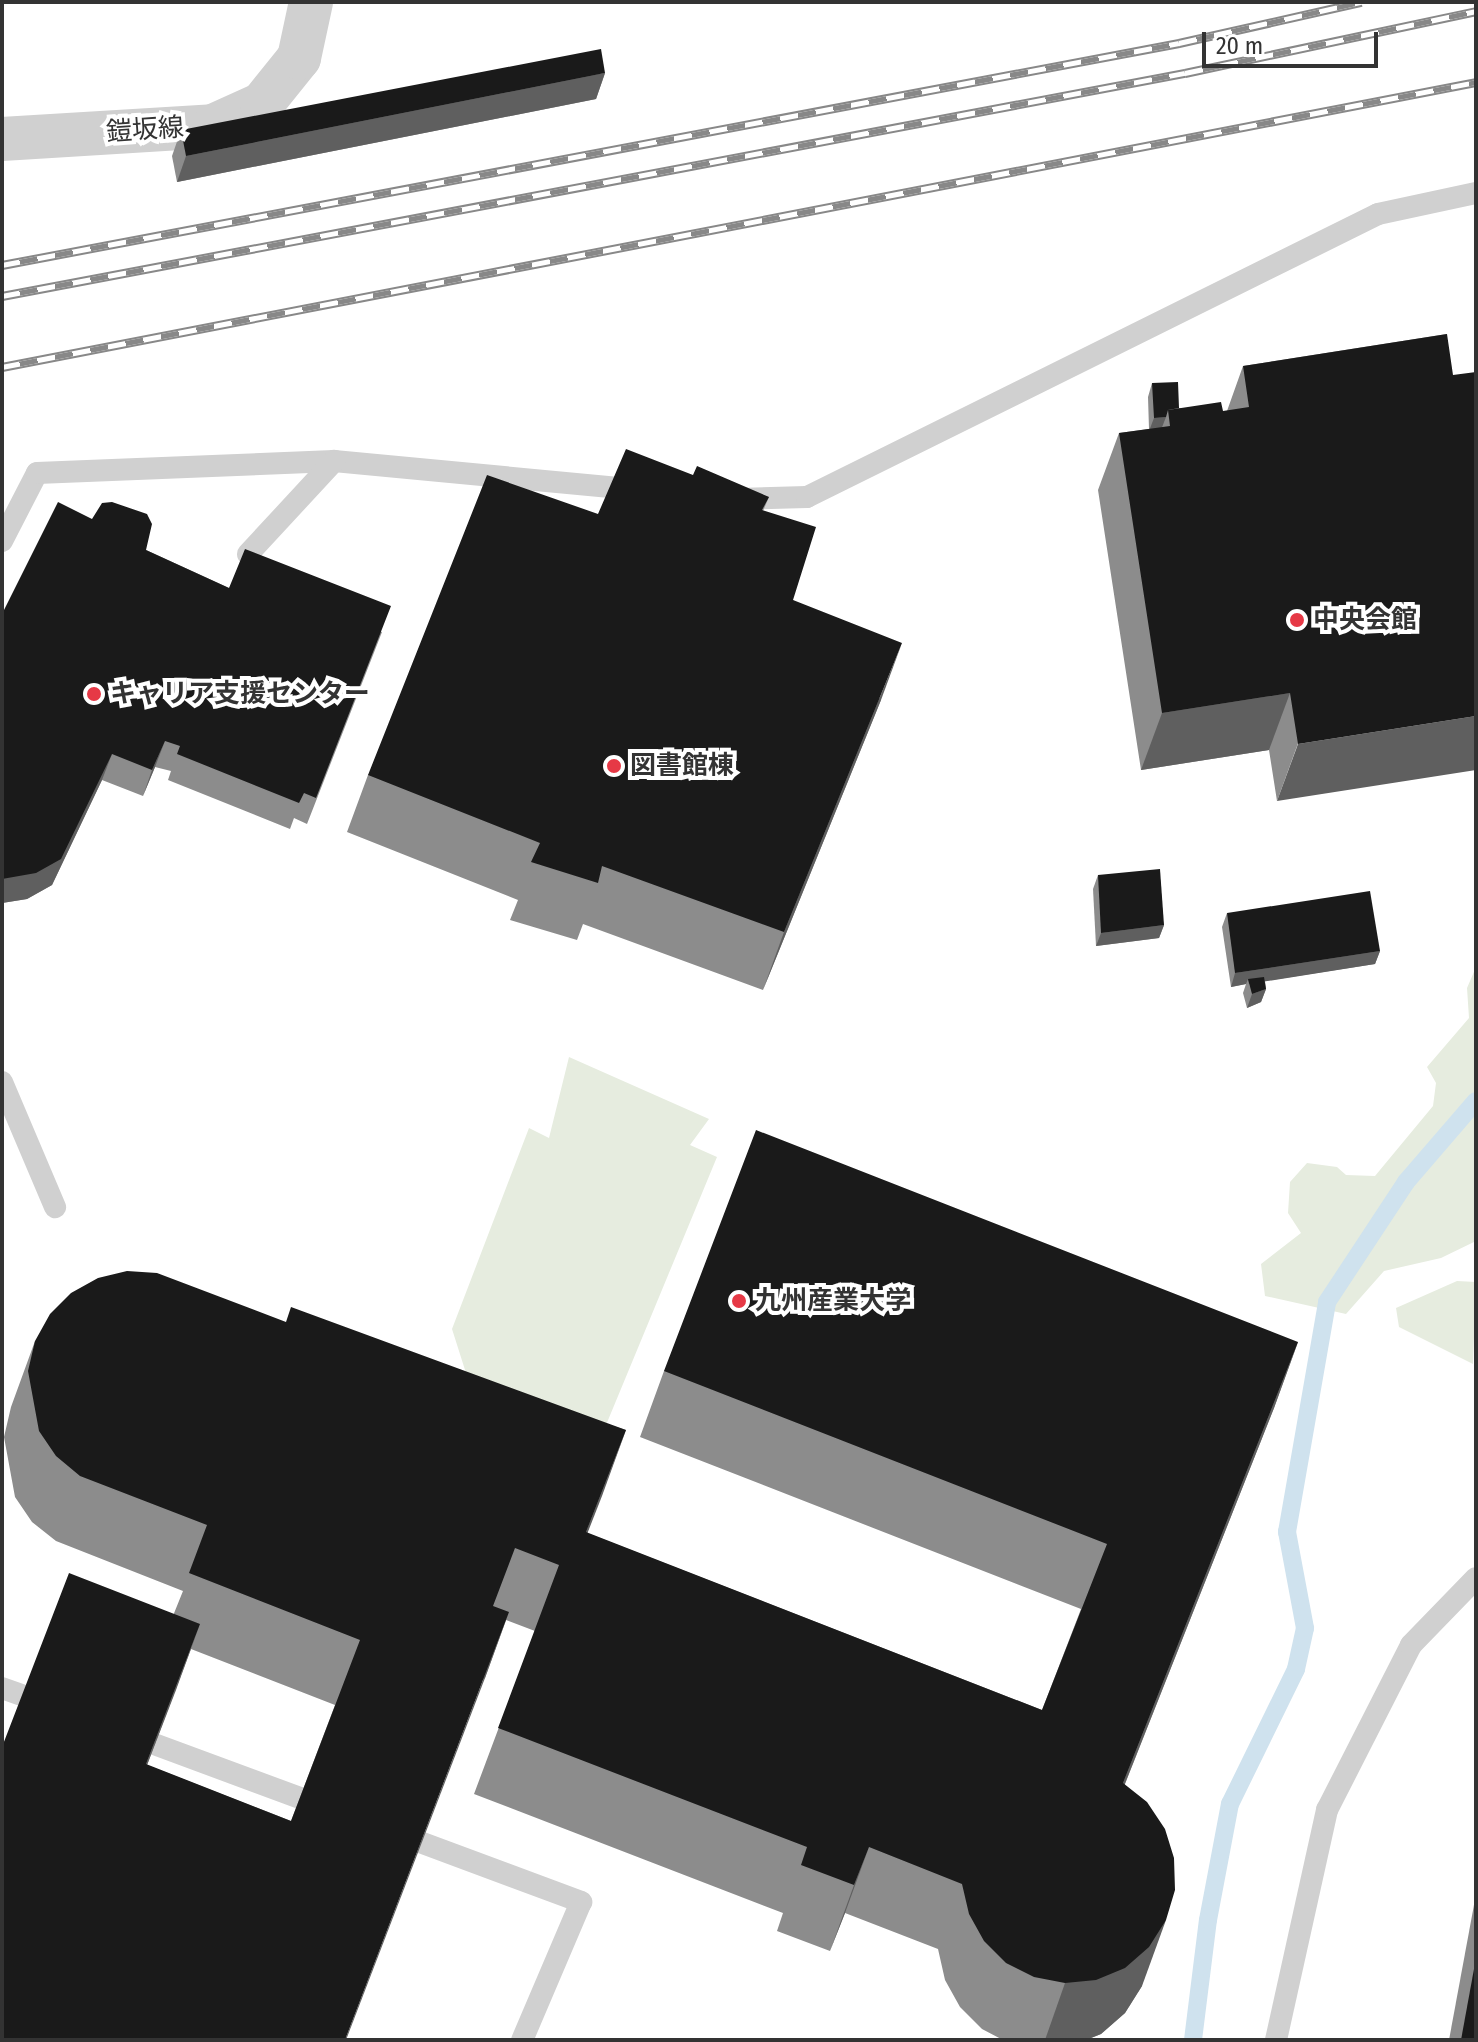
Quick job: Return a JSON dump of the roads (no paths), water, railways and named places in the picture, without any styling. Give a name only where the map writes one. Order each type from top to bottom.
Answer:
[{"type":"street","name":"鎧坂線","points":[[2,139],[213,126],[262,104],[299,58],[311,2]]},
{"type":"lane","points":[[713,497],[759,501],[807,497],[1378,214],[1476,193]]},
{"type":"lane","points":[[2,541],[37,473],[334,461],[667,493]]},
{"type":"lane","points":[[248,554],[334,461]]},
{"type":"lane","points":[[2,1082],[55,1207]]},
{"type":"lane","points":[[1276,2040],[1327,1810],[1411,1645],[1476,1578]]},
{"type":"lane","points":[[2,1688],[77,1716]]},
{"type":"lane","points":[[107,1727],[344,1814]]},
{"type":"lane","points":[[374,1825],[581,1902],[522,2040]]},
{"type":"waterway","points":[[1193,2040],[1208,1920],[1230,1804],[1296,1669],[1305,1628],[1287,1532],[1327,1302],[1406,1182],[1476,1101]]},
{"type":"railway","points":[[2,265],[1179,43],[1361,2]]},
{"type":"railway","points":[[2,296],[1185,73],[1476,11]]},
{"type":"railway","points":[[2,367],[1476,82]]},
{"type":"place","name":"中央会館","points":[[1297,620]]},
{"type":"place","name":"キャリア支援センター","points":[[94,694]]},
{"type":"place","name":"図書館棟","points":[[614,766]]},
{"type":"place","name":"九州産業大学","points":[[739,1301]]}]
